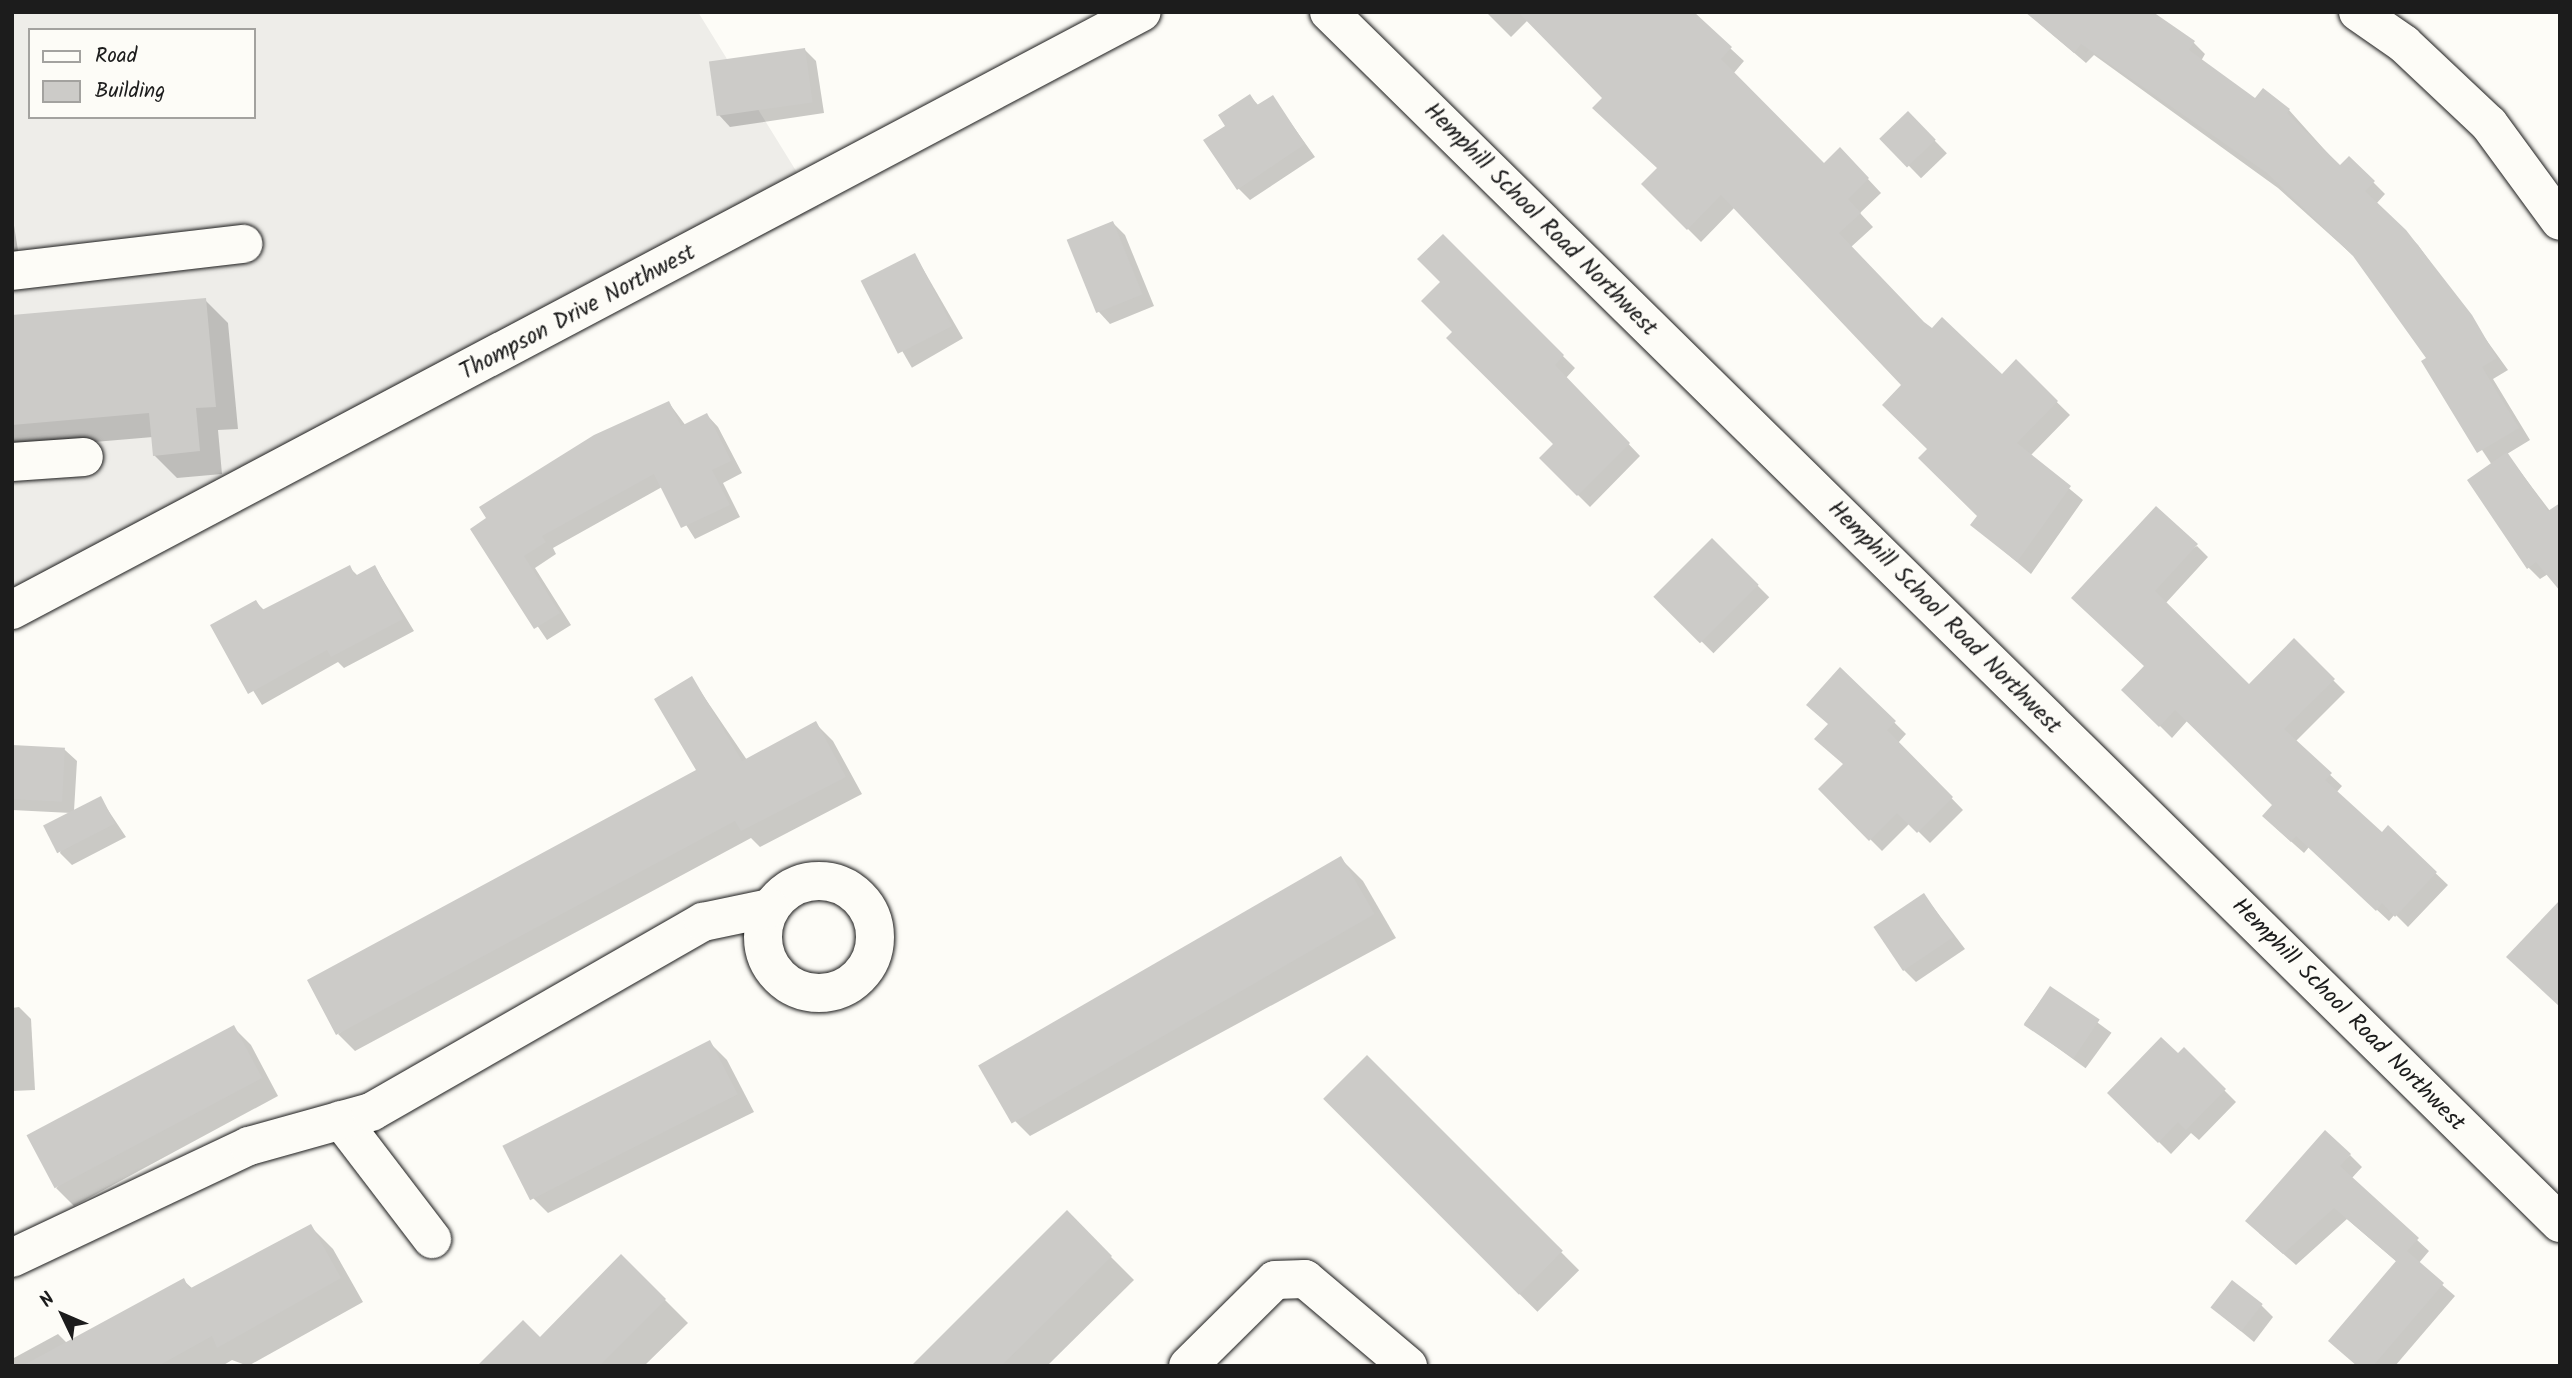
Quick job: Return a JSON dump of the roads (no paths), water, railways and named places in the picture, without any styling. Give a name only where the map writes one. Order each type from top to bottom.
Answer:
[{"type":"street","name":"Thompson Drive Northwest","points":[[12,610],[1142,12]]},
{"type":"street","name":"Hemphill School Road Northwest","points":[[1329,12],[2554,1204]]},
{"type":"street","points":[[2358,12],[2404,44],[2488,124],[2560,221]]},
{"type":"street","points":[[12,271],[243,244]]},
{"type":"street","points":[[12,462],[84,457]]},
{"type":"street","points":[[12,1258],[249,1146],[371,1112],[703,922],[770,908]]},
{"type":"street","points":[[341,1120],[432,1239]]},
{"type":"street","points":[[1188,1366],[1275,1280],[1305,1279],[1408,1366]]}]
